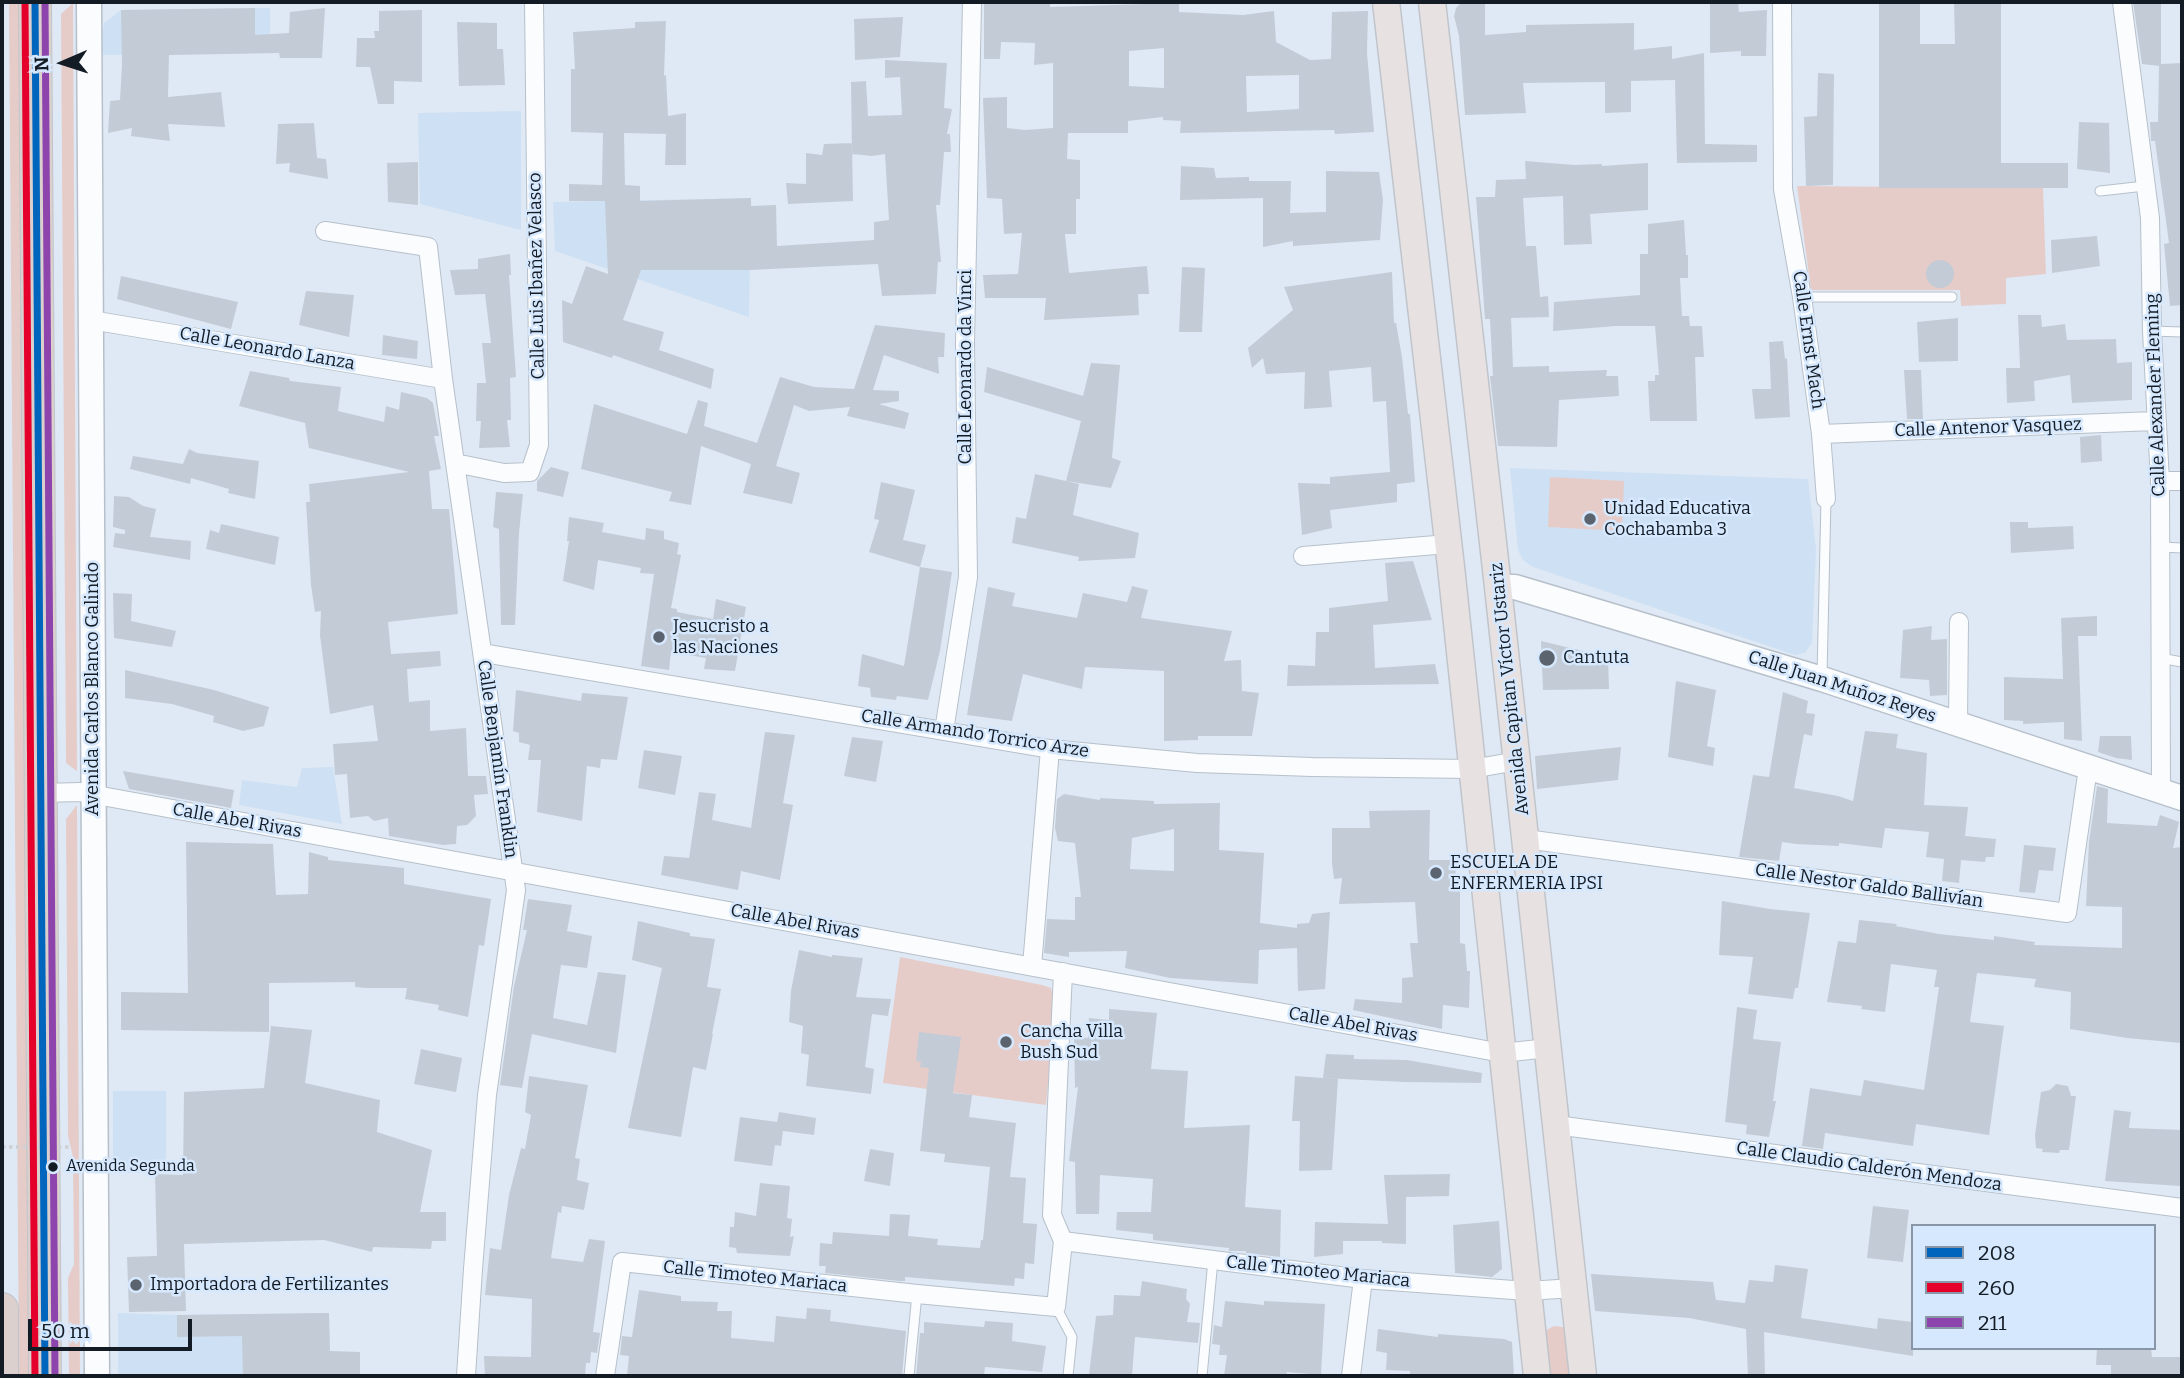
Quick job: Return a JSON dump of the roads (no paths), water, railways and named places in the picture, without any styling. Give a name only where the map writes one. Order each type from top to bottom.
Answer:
[{"type":"highway","points":[[35,2],[45,1376]]},
{"type":"highway","points":[[2,1309],[2,1376]]},
{"type":"main road","points":[[1386,2],[1448,544],[1537,1376]]},
{"type":"main road","name":"Avenida Capitan Víctor Ustariz","points":[[1432,2],[1499,587],[1583,1376]]},
{"type":"street","name":"Avenida Carlos Blanco Galindo","points":[[89,2],[97,1376]]},
{"type":"street","name":"Calle Luis Ibañez Velasco","points":[[455,463],[503,473],[530,472],[539,445],[534,2]]},
{"type":"street","name":"Calle Leonardo da Vinci","points":[[944,731],[968,577],[965,343],[972,2]]},
{"type":"street","name":"Calle Ernst Mach","points":[[1783,2],[1783,189],[1802,297],[1821,434],[1826,499]]},
{"type":"street","name":"Calle Alexander Fleming","points":[[2123,2],[2150,218],[2155,421],[2160,481],[2160,658],[2172,794]]},
{"type":"street","name":"Calle Benjamín Franklin","points":[[325,231],[428,247],[443,379],[516,890],[487,1095],[466,1376]]},
{"type":"street","name":"Calle Leonardo Lanza","points":[[91,320],[443,379]]},
{"type":"street","name":"Calle Antenor Vasquez","points":[[1821,434],[2155,421]]},
{"type":"street","points":[[2160,481],[2182,481]]},
{"type":"street","points":[[1303,556],[1448,544]]},
{"type":"street","name":"Calle Juan Muñoz Reyes","points":[[1499,587],[1515,587],[1822,679],[2172,794]]},
{"type":"street","points":[[1958,724],[1959,622]]},
{"type":"street","name":"Calle Armando Torrico Arze","points":[[483,653],[1050,749],[1197,763],[1472,769],[1517,761]]},
{"type":"street","points":[[1032,966],[1050,749]]},
{"type":"street","name":"Calle Nestor Galdo Ballivían","points":[[1526,839],[2067,913],[2088,768]]},
{"type":"street","name":"Calle Abel Rivas","points":[[42,793],[80,792],[1502,1053],[1548,1048]]},
{"type":"street","points":[[1056,1307],[1063,1241],[1052,1215],[1063,972]]},
{"type":"street","name":"Calle Claudio Calderón Mendoza","points":[[1556,1125],[2182,1208]]},
{"type":"street","name":"Calle Timoteo Mariaca","points":[[1063,1241],[1363,1279],[1527,1291],[1574,1288]]},
{"type":"street","name":"Calle Timoteo Mariaca","points":[[605,1376],[622,1262],[1056,1307]]},
{"type":"street","points":[[1351,1376],[1363,1279]]},
{"type":"lane","points":[[2100,191],[2145,186]]},
{"type":"lane","points":[[1802,297],[1952,297]]},
{"type":"lane","points":[[2152,331],[2182,332]]},
{"type":"lane","name":"Calle Ernst Mach","points":[[1822,679],[1826,499]]},
{"type":"lane","points":[[2160,547],[2182,548]]},
{"type":"lane","points":[[2160,658],[2182,662]]},
{"type":"lane","points":[[1202,1376],[1213,1260]]},
{"type":"lane","points":[[909,1376],[917,1294]]},
{"type":"lane","points":[[1056,1307],[1072,1337],[1068,1376]]},
{"type":"place","name":"Unidad Educativa Cochabamba 3","points":[[1590,519]]},
{"type":"place","name":"Jesucristo a las Naciones","points":[[659,637]]},
{"type":"place","name":"Cantuta","points":[[1547,658]]},
{"type":"place","name":"ESCUELA DE ENFERMERIA IPSI","points":[[1436,873]]},
{"type":"place","name":"Cancha Villa Bush Sud","points":[[1006,1042]]},
{"type":"place","name":"Avenida Segunda","points":[[53,1167]]},
{"type":"place","name":"Importadora de Fertilizantes","points":[[136,1285]]}]
